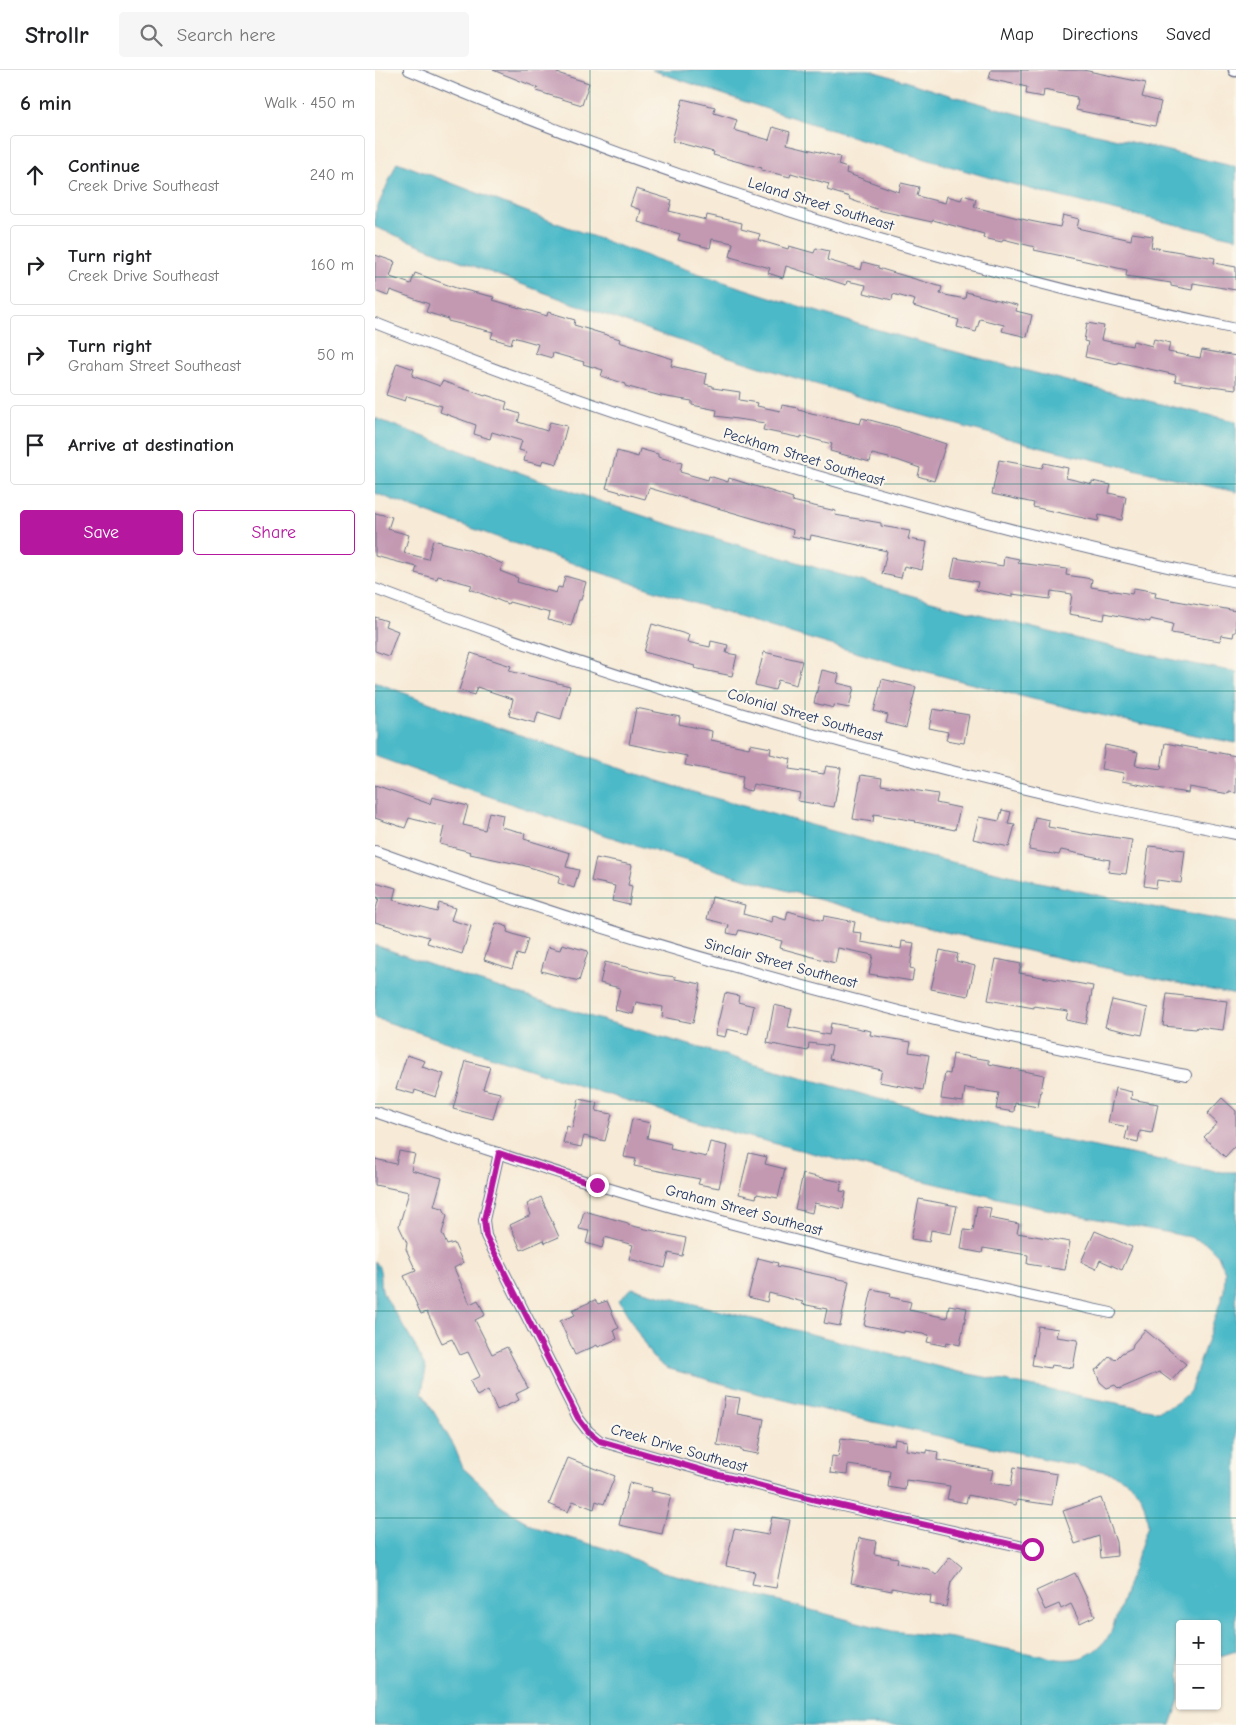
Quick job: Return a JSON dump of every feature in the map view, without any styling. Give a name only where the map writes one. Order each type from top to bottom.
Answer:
[{"type":"street","name":"Leland Street Southeast","points":[[409,70],[573,135],[807,216],[896,243],[1046,284],[1236,329]]},
{"type":"street","name":"Peckham Street Southeast","points":[[375,322],[486,366],[577,399],[816,477],[984,524],[1236,582]]},
{"type":"street","name":"Colonial Street Southeast","points":[[375,589],[573,660],[738,712],[835,740],[1029,790],[1236,834]]},
{"type":"street","name":"Sinclair Street Southeast","points":[[375,851],[574,918],[767,976],[1045,1046],[1186,1075]]},
{"type":"street","name":"Graham Street Southeast","points":[[375,1112],[606,1188],[790,1239],[976,1284],[1111,1313]]},
{"type":"street","name":"Creek Drive Southeast","points":[[499,1153],[484,1220],[486,1236],[578,1418],[588,1431],[600,1441],[715,1474],[816,1500],[1032,1549]]},
{"type":"water","points":[[652,70],[870,70],[939,92],[1054,124],[1236,167],[1236,238],[1084,203],[986,177],[842,133]]},
{"type":"water","points":[[397,162],[624,248],[766,296],[966,355],[1168,406],[1236,421],[1236,492],[1013,440],[816,384],[625,322],[437,252],[375,227],[375,213]]},
{"type":"water","points":[[375,418],[594,499],[715,538],[1013,623],[1068,637],[1236,672],[1236,743],[1128,721],[1021,696],[915,669],[810,639],[600,573],[393,500],[375,493]]},
{"type":"water","points":[[375,682],[481,722],[686,790],[912,853],[1137,904],[1236,923],[1236,995],[1080,963],[924,927],[785,890],[579,827],[375,756]]},
{"type":"water","points":[[375,945],[459,975],[595,1018],[879,1099],[1055,1139],[1221,1172],[1236,1172],[1236,1651],[1221,1656],[1221,1620],[1176,1620],[1176,1710],[1171,1725],[375,1725],[375,1261],[380,1273],[383,1293],[415,1346],[426,1369],[422,1392],[454,1446],[463,1468],[502,1507],[538,1529],[618,1552],[660,1571],[892,1631],[952,1638],[1058,1659],[1075,1659],[1088,1655],[1110,1635],[1148,1525],[1142,1499],[1128,1482],[1111,1473],[869,1421],[666,1368],[652,1357],[619,1300],[632,1288],[959,1372],[1157,1411],[1175,1404],[1190,1391],[1224,1291],[1225,1272],[1218,1255],[1206,1243],[1190,1237],[1036,1207],[886,1172],[734,1133],[583,1087],[375,1018]]},
{"type":"building","points":[[493,70],[558,70],[557,73],[589,83],[582,105],[536,91],[538,88]]},
{"type":"building","points":[[991,70],[1083,70],[1146,83],[1142,97],[1161,102],[1155,126],[1076,110],[1077,97],[1044,90],[1043,97],[1026,94],[1027,87],[989,79]]},
{"type":"building","points":[[683,99],[715,107],[714,113],[737,120],[734,130],[769,140],[773,127],[790,132],[787,144],[840,157],[838,165],[847,168],[846,173],[899,192],[901,183],[919,187],[917,196],[945,203],[947,196],[961,200],[963,195],[976,199],[974,207],[1030,221],[1060,227],[1063,215],[1079,219],[1077,228],[1131,240],[1132,233],[1153,236],[1151,247],[1215,258],[1214,263],[1236,267],[1236,290],[1193,283],[1192,290],[1171,286],[1171,283],[1126,276],[1127,270],[1034,250],[1035,247],[1003,239],[1002,242],[983,238],[984,234],[933,220],[932,222],[882,211],[849,199],[850,197],[827,190],[829,184],[791,173],[790,177],[761,170],[762,168],[713,155],[714,152],[672,141]]},
{"type":"building","points":[[636,189],[672,200],[669,211],[706,220],[707,215],[742,223],[741,229],[760,234],[758,240],[788,249],[789,246],[814,253],[816,248],[829,251],[827,260],[861,270],[863,262],[878,266],[878,268],[942,287],[940,294],[965,299],[966,292],[1017,305],[1016,311],[1032,315],[1027,337],[1002,331],[1004,325],[980,319],[976,332],[957,327],[959,320],[913,306],[915,300],[893,294],[892,300],[864,293],[866,285],[847,281],[846,285],[786,266],[783,278],[768,273],[770,268],[730,257],[733,243],[712,239],[710,248],[678,240],[680,234],[638,222],[641,210],[630,206]]},
{"type":"building","points":[[375,255],[395,262],[390,277],[411,284],[415,273],[456,288],[494,297],[493,300],[547,316],[548,312],[575,320],[574,325],[620,339],[619,342],[673,359],[671,366],[707,374],[705,384],[713,386],[713,388],[740,392],[739,400],[758,403],[757,406],[780,411],[782,405],[860,424],[862,418],[900,428],[946,444],[934,481],[918,476],[920,468],[897,460],[872,454],[870,462],[830,451],[832,444],[801,436],[801,438],[763,430],[765,423],[716,416],[717,410],[692,405],[692,401],[661,396],[625,386],[626,384],[601,376],[603,370],[583,364],[584,362],[553,353],[552,358],[535,353],[538,344],[513,337],[511,344],[491,338],[493,332],[448,321],[448,319],[426,312],[429,304],[390,290],[388,296],[375,291]]},
{"type":"building","points":[[1087,323],[1104,326],[1101,340],[1132,346],[1133,341],[1152,346],[1154,339],[1170,343],[1168,352],[1200,358],[1202,350],[1236,356],[1236,389],[1175,381],[1176,375],[1085,357],[1088,342],[1084,341]]},
{"type":"building","points":[[397,363],[414,369],[412,376],[440,386],[442,381],[507,402],[505,409],[520,414],[518,422],[547,431],[550,422],[567,426],[557,464],[543,460],[541,465],[524,461],[526,452],[519,450],[522,441],[492,432],[490,439],[474,434],[476,425],[440,412],[442,406],[407,396],[405,401],[386,395]]},
{"type":"building","points":[[640,449],[658,454],[658,457],[682,463],[680,472],[708,480],[709,476],[728,482],[729,478],[793,498],[792,501],[836,511],[835,515],[881,523],[881,526],[910,531],[908,539],[927,542],[922,570],[904,566],[901,578],[882,574],[887,551],[811,535],[810,540],[792,536],[793,530],[649,488],[645,499],[606,488],[617,451],[638,457]]},
{"type":"building","points":[[999,460],[1042,468],[1044,463],[1068,468],[1066,478],[1092,484],[1092,481],[1111,485],[1109,493],[1126,497],[1122,520],[1099,515],[1098,521],[1033,507],[1034,503],[992,494]]},
{"type":"building","points":[[375,513],[392,517],[388,529],[409,535],[404,553],[428,559],[433,540],[467,549],[503,564],[500,571],[518,578],[517,582],[556,593],[558,587],[562,588],[565,576],[586,582],[571,626],[548,620],[550,613],[509,602],[508,604],[470,589],[472,585],[438,576],[437,579],[415,573],[417,567],[375,556]]},
{"type":"building","points":[[1004,556],[1019,559],[1018,563],[1067,569],[1066,575],[1092,579],[1091,587],[1132,594],[1134,588],[1156,592],[1155,597],[1236,611],[1236,632],[1234,632],[1233,637],[1221,635],[1220,641],[1171,633],[1173,624],[1150,619],[1150,622],[1105,613],[1104,620],[1069,614],[1072,594],[1051,591],[1050,599],[1012,594],[1012,597],[976,590],[978,582],[951,577],[955,558],[1003,566]]},
{"type":"building","points":[[375,617],[387,621],[385,626],[398,631],[389,656],[375,651]]},
{"type":"building","points":[[652,624],[689,635],[687,642],[710,647],[711,641],[728,645],[726,653],[737,655],[732,676],[694,668],[695,666],[644,652]]},
{"type":"building","points":[[764,652],[802,661],[796,685],[778,680],[775,690],[755,685]]},
{"type":"building","points":[[471,653],[511,666],[509,671],[570,686],[561,719],[538,712],[535,723],[509,716],[513,699],[477,687],[474,695],[459,690]]},
{"type":"building","points":[[822,670],[839,674],[837,683],[854,687],[849,708],[834,705],[834,708],[814,703]]},
{"type":"building","points":[[882,679],[916,687],[906,728],[886,723],[888,715],[874,711]]},
{"type":"building","points":[[636,708],[680,717],[679,724],[712,731],[711,740],[749,748],[750,744],[771,748],[770,754],[791,759],[789,769],[824,774],[826,766],[841,768],[834,807],[798,801],[800,793],[753,784],[751,791],[741,789],[743,776],[685,765],[687,756],[629,744]]},
{"type":"building","points":[[933,709],[969,715],[964,743],[946,740],[948,732],[929,728]]},
{"type":"building","points":[[1165,743],[1236,756],[1236,793],[1229,792],[1229,794],[1189,787],[1188,793],[1157,788],[1122,781],[1124,773],[1101,769],[1105,745],[1138,752],[1135,765],[1161,769]]},
{"type":"building","points":[[861,775],[882,778],[881,785],[938,794],[936,803],[960,808],[955,830],[874,814],[873,822],[853,819]]},
{"type":"building","points":[[375,785],[430,804],[432,797],[468,806],[463,825],[485,830],[489,812],[503,815],[501,827],[525,833],[524,839],[570,853],[566,867],[579,870],[574,888],[558,883],[560,876],[522,865],[470,854],[471,852],[440,844],[444,827],[409,818],[405,828],[375,818]]},
{"type":"building","points":[[1002,810],[1011,812],[1008,824],[1015,825],[1009,847],[973,839],[979,817],[999,821]]},
{"type":"building","points":[[1035,817],[1049,820],[1048,827],[1132,840],[1126,874],[1108,872],[1110,860],[1061,850],[1059,855],[1029,850]]},
{"type":"building","points":[[1149,846],[1185,850],[1181,883],[1157,880],[1156,888],[1144,886]]},
{"type":"building","points":[[596,858],[632,865],[628,885],[632,886],[629,905],[612,901],[615,886],[591,881]]},
{"type":"building","points":[[375,882],[396,888],[393,900],[437,912],[439,903],[455,908],[451,920],[471,926],[462,954],[427,943],[429,937],[375,922],[375,912],[379,898],[375,896]]},
{"type":"building","points":[[712,897],[745,905],[743,914],[772,922],[773,916],[786,920],[788,911],[823,921],[824,916],[855,922],[853,932],[862,933],[861,942],[901,949],[902,941],[914,943],[910,968],[914,969],[912,981],[869,974],[873,955],[838,948],[835,963],[780,948],[782,941],[739,930],[737,935],[727,933],[729,925],[707,919]]},
{"type":"building","points":[[496,923],[508,927],[507,932],[528,939],[523,956],[517,954],[512,969],[484,960]]},
{"type":"building","points":[[562,944],[588,951],[579,981],[541,971],[548,947],[560,950]]},
{"type":"building","points":[[940,950],[958,954],[956,961],[975,966],[968,996],[931,989]]},
{"type":"building","points":[[996,959],[1021,964],[1019,973],[1093,986],[1086,1024],[1066,1020],[1068,1011],[1034,1006],[1034,1008],[988,1000]]},
{"type":"building","points":[[605,962],[701,984],[693,1023],[662,1017],[663,1007],[636,1002],[633,1014],[615,1010],[620,988],[600,983]]},
{"type":"building","points":[[725,993],[739,996],[738,1002],[754,1006],[748,1034],[727,1029],[725,1037],[715,1035]]},
{"type":"building","points":[[1167,994],[1227,1001],[1223,1030],[1163,1026]]},
{"type":"building","points":[[1112,1000],[1148,1008],[1142,1035],[1105,1027]]},
{"type":"building","points":[[774,1005],[792,1009],[788,1027],[829,1035],[831,1023],[871,1031],[870,1035],[911,1042],[909,1052],[929,1055],[923,1090],[879,1082],[882,1070],[829,1059],[832,1046],[809,1043],[808,1051],[767,1043]]},
{"type":"building","points":[[953,1054],[989,1060],[989,1064],[1044,1075],[1038,1107],[1015,1103],[1014,1112],[996,1109],[999,1093],[965,1088],[963,1102],[941,1099],[945,1073],[950,1074]]},
{"type":"building","points":[[407,1055],[425,1061],[422,1067],[444,1074],[436,1097],[415,1090],[414,1094],[396,1089]]},
{"type":"building","points":[[466,1061],[490,1067],[483,1089],[500,1093],[493,1119],[453,1109]]},
{"type":"building","points":[[1115,1088],[1132,1092],[1131,1099],[1158,1104],[1152,1133],[1140,1131],[1138,1142],[1125,1139],[1128,1127],[1108,1123]]},
{"type":"building","points":[[1222,1098],[1236,1111],[1236,1145],[1225,1157],[1204,1137],[1217,1123],[1207,1114]]},
{"type":"building","points":[[579,1099],[598,1103],[596,1111],[612,1114],[605,1141],[584,1136],[581,1147],[563,1143],[567,1126],[572,1128]]},
{"type":"building","points":[[632,1119],[650,1123],[647,1138],[671,1144],[670,1149],[706,1157],[710,1142],[728,1146],[719,1188],[698,1184],[700,1179],[634,1166],[636,1159],[624,1157]]},
{"type":"building","points":[[399,1151],[415,1154],[411,1170],[442,1178],[434,1206],[443,1208],[447,1216],[442,1233],[447,1245],[454,1243],[463,1263],[454,1268],[470,1304],[478,1300],[485,1315],[475,1320],[492,1354],[507,1347],[528,1388],[516,1394],[519,1400],[497,1410],[488,1390],[477,1396],[470,1381],[480,1376],[468,1352],[460,1355],[452,1339],[442,1343],[427,1312],[421,1314],[404,1276],[416,1271],[406,1249],[407,1243],[399,1226],[409,1192],[375,1185],[375,1159],[396,1164]]},
{"type":"building","points":[[749,1153],[767,1157],[765,1164],[785,1169],[778,1198],[757,1194],[756,1198],[739,1194]]},
{"type":"building","points":[[803,1174],[842,1182],[840,1191],[846,1192],[843,1209],[814,1203],[812,1213],[795,1209]]},
{"type":"building","points":[[541,1197],[559,1237],[545,1243],[544,1240],[521,1250],[510,1225],[531,1215],[527,1204]]},
{"type":"building","points":[[919,1199],[957,1206],[951,1234],[931,1230],[929,1242],[911,1239]]},
{"type":"building","points":[[977,1206],[991,1208],[989,1218],[1019,1224],[1017,1233],[1070,1242],[1065,1270],[1027,1264],[1028,1255],[983,1248],[982,1253],[961,1249],[964,1230],[973,1231]]},
{"type":"building","points":[[584,1211],[628,1223],[628,1225],[686,1238],[682,1256],[669,1253],[665,1268],[629,1259],[633,1245],[605,1237],[602,1248],[586,1243],[589,1231],[579,1229]]},
{"type":"building","points":[[1095,1231],[1132,1247],[1122,1270],[1100,1260],[1096,1269],[1081,1262]]},
{"type":"building","points":[[758,1258],[778,1263],[777,1266],[849,1281],[840,1326],[824,1323],[827,1309],[802,1304],[803,1302],[769,1293],[767,1302],[748,1297]]},
{"type":"building","points":[[872,1289],[891,1293],[890,1297],[911,1302],[909,1310],[947,1318],[949,1305],[967,1308],[960,1345],[947,1342],[946,1346],[927,1342],[929,1335],[904,1331],[904,1333],[864,1325]]},
{"type":"building","points":[[595,1300],[598,1304],[607,1301],[619,1328],[614,1330],[617,1339],[598,1347],[597,1345],[575,1355],[560,1321],[575,1315],[572,1310]]},
{"type":"building","points":[[1038,1326],[1058,1329],[1056,1337],[1078,1340],[1073,1368],[1051,1365],[1050,1368],[1032,1365]]},
{"type":"building","points":[[1145,1330],[1186,1364],[1171,1381],[1159,1372],[1119,1389],[1115,1385],[1107,1388],[1100,1382],[1095,1370],[1110,1356],[1115,1360],[1122,1353],[1132,1348],[1133,1344]]},
{"type":"building","points":[[725,1396],[740,1398],[737,1414],[764,1419],[758,1454],[717,1445]]},
{"type":"building","points":[[841,1438],[894,1445],[895,1439],[907,1441],[906,1450],[927,1453],[927,1450],[938,1452],[937,1460],[993,1470],[990,1483],[1011,1486],[1014,1467],[1057,1474],[1052,1505],[1017,1500],[1016,1505],[968,1495],[966,1503],[947,1499],[950,1486],[906,1480],[905,1490],[888,1487],[890,1471],[848,1465],[847,1475],[830,1473],[832,1456],[838,1457]]},
{"type":"building","points":[[568,1458],[615,1476],[604,1504],[596,1501],[594,1509],[573,1501],[568,1512],[549,1504]]},
{"type":"building","points":[[629,1483],[652,1488],[651,1491],[671,1495],[662,1534],[619,1525]]},
{"type":"building","points":[[1101,1498],[1116,1542],[1117,1556],[1101,1558],[1099,1536],[1075,1544],[1063,1511]]},
{"type":"building","points":[[772,1517],[790,1520],[776,1588],[752,1584],[755,1572],[726,1566],[734,1529],[768,1535]]},
{"type":"building","points":[[859,1538],[876,1541],[874,1554],[898,1558],[897,1563],[928,1569],[936,1575],[950,1557],[962,1567],[951,1582],[946,1607],[930,1604],[931,1596],[892,1588],[892,1591],[851,1583]]},
{"type":"building","points":[[1075,1573],[1095,1616],[1080,1623],[1071,1604],[1061,1609],[1059,1604],[1045,1610],[1036,1591]]},
{"type":"route","points":[[597,1185],[499,1153],[484,1220],[486,1236],[578,1418],[588,1431],[600,1441],[715,1474],[917,1524],[1032,1549]]}]
